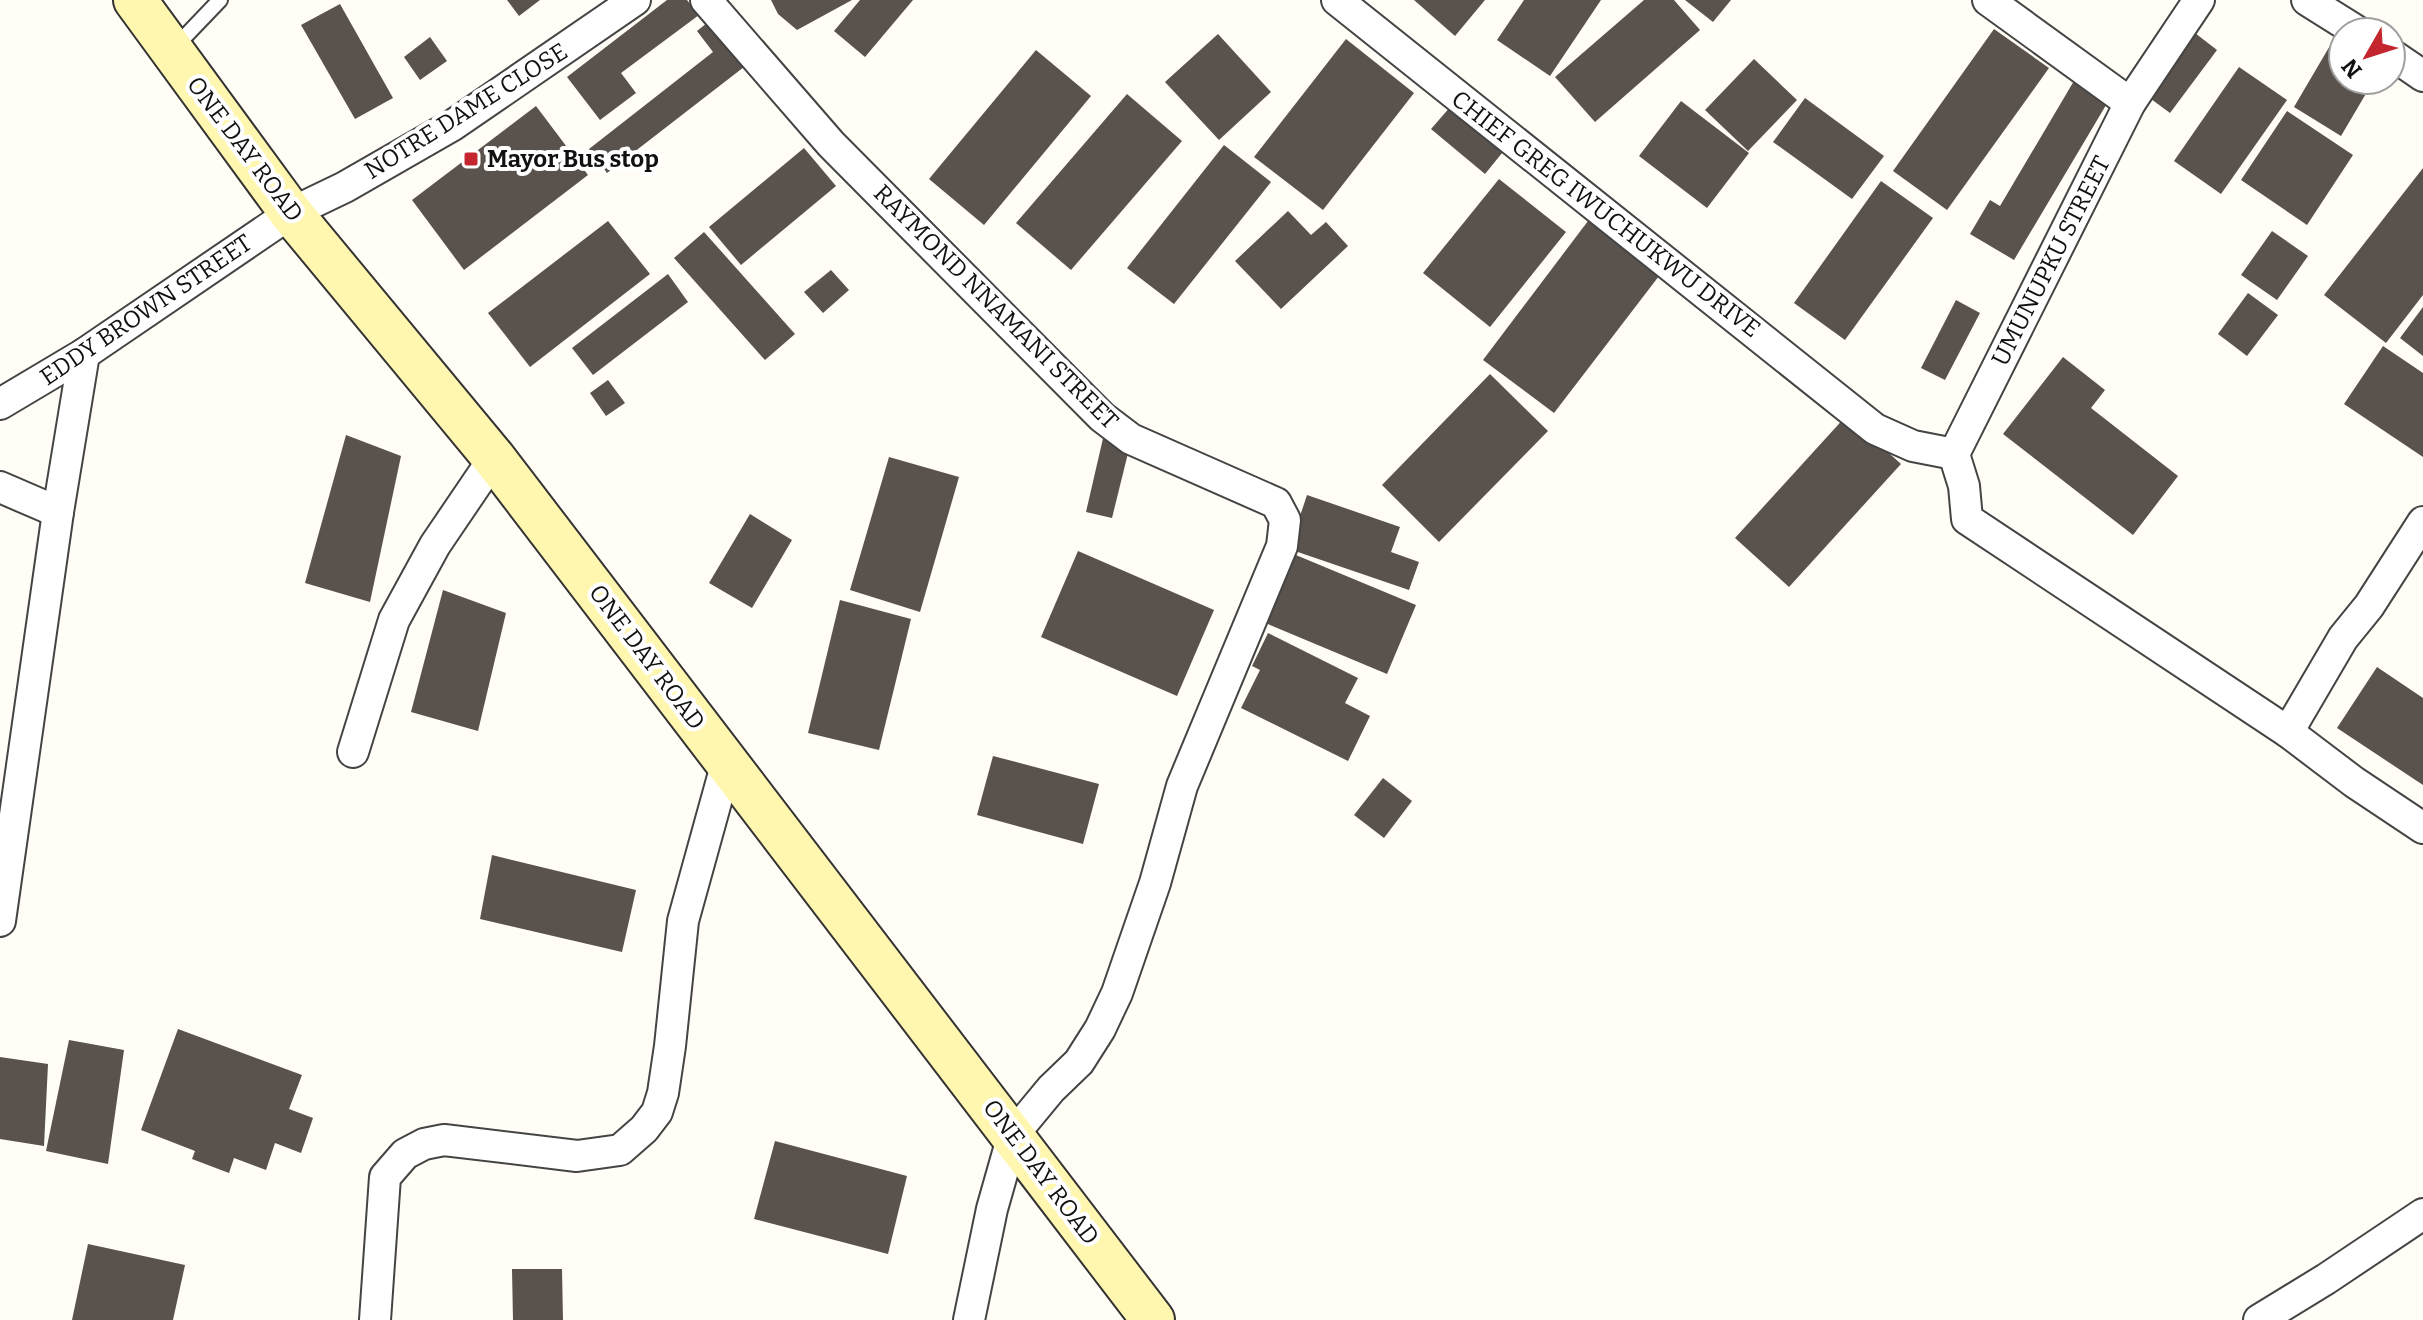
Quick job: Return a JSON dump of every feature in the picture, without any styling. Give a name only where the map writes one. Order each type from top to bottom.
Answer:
[{"type":"main road","name":"ONE DAY ROAD","points":[[135,0],[291,213],[494,458],[1153,1320]]},
{"type":"street","name":"NOTRE DAME CLOSE","points":[[291,213],[345,187],[453,125],[635,0]]},
{"type":"street","name":"RAYMOND NNAMANI STREET","points":[[706,0],[831,144],[1102,417],[1131,439],[1276,503],[1285,520],[1282,546],[1182,786],[1155,883],[1117,993],[1100,1029],[1079,1062],[1051,1089],[1013,1135]]},
{"type":"street","name":"CHIEF GREG IWUCHUKWU DRIVE","points":[[1337,0],[1875,429],[1913,446],[1954,454]]},
{"type":"street","points":[[1988,0],[2130,103]]},
{"type":"street","name":"UMUNUPKU STREET","points":[[1954,454],[2130,103],[2199,0]]},
{"type":"street","points":[[2307,0],[2332,16]]},
{"type":"street","name":"EDDY BROWN STREET","points":[[0,404],[84,354],[291,213]]},
{"type":"street","points":[[0,921],[58,512],[84,354]]},
{"type":"street","points":[[1954,454],[1964,486],[1967,519],[2288,732],[2354,782],[2423,828]]},
{"type":"street","points":[[353,752],[394,620],[435,545],[494,458]]},
{"type":"street","points":[[0,487],[58,512]]},
{"type":"street","points":[[2288,732],[2343,638],[2369,606],[2423,522]]},
{"type":"street","points":[[375,1320],[385,1177],[405,1154],[424,1144],[444,1140],[577,1156],[620,1150],[644,1129],[657,1112],[670,1046],[683,921],[727,762]]},
{"type":"street","points":[[969,1320],[992,1209],[1013,1135]]},
{"type":"street","points":[[2259,1320],[2423,1214]]},
{"type":"lane","points":[[172,50],[220,0]]},
{"type":"building","points":[[507,0],[540,0],[519,16]]},
{"type":"building","points":[[667,0],[687,0],[699,15],[621,73],[636,93],[600,120],[567,77]]},
{"type":"building","points":[[771,0],[852,0],[797,30],[778,14]]},
{"type":"building","points":[[860,0],[913,0],[865,57],[834,31]]},
{"type":"building","points":[[1414,0],[1485,0],[1455,36]]},
{"type":"building","points":[[1524,0],[1601,0],[1550,76],[1497,40]]},
{"type":"building","points":[[1644,0],[1674,0],[1700,30],[1595,122],[1555,77]]},
{"type":"building","points":[[1685,0],[1731,0],[1713,22]]},
{"type":"building","points":[[340,4],[393,98],[355,119],[301,25]]},
{"type":"building","points":[[717,15],[753,60],[607,173],[589,149],[713,52],[697,31]]},
{"type":"building","points":[[1994,29],[2049,68],[1947,210],[1893,171]]},
{"type":"building","points":[[2195,33],[2217,50],[2170,113],[2147,96]]},
{"type":"building","points":[[1218,34],[1271,92],[1219,140],[1165,82]]},
{"type":"building","points":[[430,37],[447,61],[420,80],[404,57]]},
{"type":"building","points":[[1346,39],[1414,93],[1323,210],[1254,157]]},
{"type":"building","points":[[1036,50],[1091,96],[984,225],[929,179]]},
{"type":"building","points":[[2327,51],[2327,96],[2365,96],[2341,136],[2294,107]]},
{"type":"building","points":[[1754,59],[1797,100],[1748,151],[1705,110]]},
{"type":"building","points":[[2239,67],[2287,100],[2221,194],[2174,161]]},
{"type":"building","points":[[2081,69],[2115,90],[2014,260],[1970,234],[1990,200],[2000,206]]},
{"type":"building","points":[[1127,94],[1182,141],[1071,270],[1016,223]]},
{"type":"building","points":[[1458,98],[1511,142],[1485,174],[1431,129]]},
{"type":"building","points":[[1805,98],[1884,156],[1852,199],[1773,142]]},
{"type":"building","points":[[1681,101],[1749,153],[1707,208],[1639,156]]},
{"type":"building","points":[[536,106],[588,175],[464,270],[412,200]]},
{"type":"building","points":[[2287,111],[2353,155],[2307,225],[2241,180]]},
{"type":"building","points":[[1224,145],[1271,182],[1174,304],[1127,268]]},
{"type":"building","points":[[804,148],[836,186],[741,265],[709,227]]},
{"type":"building","points":[[2423,168],[2423,295],[2386,343],[2324,295]]},
{"type":"building","points":[[1499,179],[1566,232],[1490,327],[1423,273]]},
{"type":"building","points":[[1881,181],[1933,218],[1845,340],[1794,303]]},
{"type":"building","points":[[1288,211],[1311,235],[1326,222],[1348,246],[1281,309],[1235,261]]},
{"type":"building","points":[[608,221],[650,274],[530,367],[488,313]]},
{"type":"building","points":[[1588,221],[1659,276],[1554,413],[1483,360]]},
{"type":"building","points":[[2272,231],[2308,256],[2277,300],[2241,275]]},
{"type":"building","points":[[704,232],[795,334],[765,360],[674,258]]},
{"type":"building","points":[[831,270],[849,290],[823,313],[804,292]]},
{"type":"building","points":[[668,274],[688,302],[593,375],[572,348]]},
{"type":"building","points":[[2248,293],[2278,315],[2247,356],[2218,334]]},
{"type":"building","points":[[1956,300],[1980,313],[1945,380],[1921,368]]},
{"type":"building","points":[[2423,307],[2423,356],[2400,338]]},
{"type":"building","points":[[2383,346],[2423,373],[2423,457],[2344,404]]},
{"type":"building","points":[[2063,357],[2105,390],[2091,408],[2178,476],[2133,535],[2003,434]]},
{"type":"building","points":[[1490,374],[1548,431],[1439,542],[1382,485]]},
{"type":"building","points":[[608,380],[625,403],[606,416],[590,393]]},
{"type":"building","points":[[1847,415],[1901,464],[1789,587],[1735,538]]},
{"type":"building","points":[[1104,434],[1131,441],[1112,518],[1086,512]]},
{"type":"building","points":[[346,435],[401,456],[370,602],[305,583]]},
{"type":"building","points":[[889,457],[959,477],[920,612],[850,590]]},
{"type":"building","points":[[1307,495],[1400,527],[1391,552],[1419,562],[1409,590],[1289,549]]},
{"type":"building","points":[[750,514],[792,540],[752,608],[709,583]]},
{"type":"building","points":[[1078,551],[1214,610],[1177,696],[1041,637]]},
{"type":"building","points":[[1291,553],[1416,605],[1387,674],[1263,622]]},
{"type":"building","points":[[443,590],[506,613],[478,731],[411,712]]},
{"type":"building","points":[[840,600],[911,619],[879,750],[808,733]]},
{"type":"building","points":[[1268,633],[1358,678],[1345,703],[1370,716],[1348,761],[1241,708],[1260,670],[1252,666]]},
{"type":"building","points":[[2377,667],[2423,698],[2423,785],[2337,728]]},
{"type":"building","points":[[993,756],[1099,784],[1083,844],[977,815]]},
{"type":"building","points":[[1383,778],[1412,801],[1384,838],[1354,815]]},
{"type":"building","points":[[492,855],[636,890],[622,952],[480,919]]},
{"type":"building","points":[[178,1029],[302,1075],[289,1109],[313,1118],[301,1153],[275,1143],[266,1170],[234,1158],[229,1173],[192,1159],[195,1151],[141,1130]]},
{"type":"building","points":[[69,1040],[124,1050],[108,1164],[46,1151]]},
{"type":"building","points":[[0,1057],[48,1064],[44,1146],[0,1139]]},
{"type":"building","points":[[775,1141],[907,1176],[888,1254],[754,1219]]},
{"type":"building","points":[[88,1244],[185,1265],[173,1320],[72,1320]]},
{"type":"building","points":[[512,1269],[562,1269],[563,1320],[513,1320]]},
{"type":"place","name":"Mayor Bus stop","points":[[471,159]]}]
